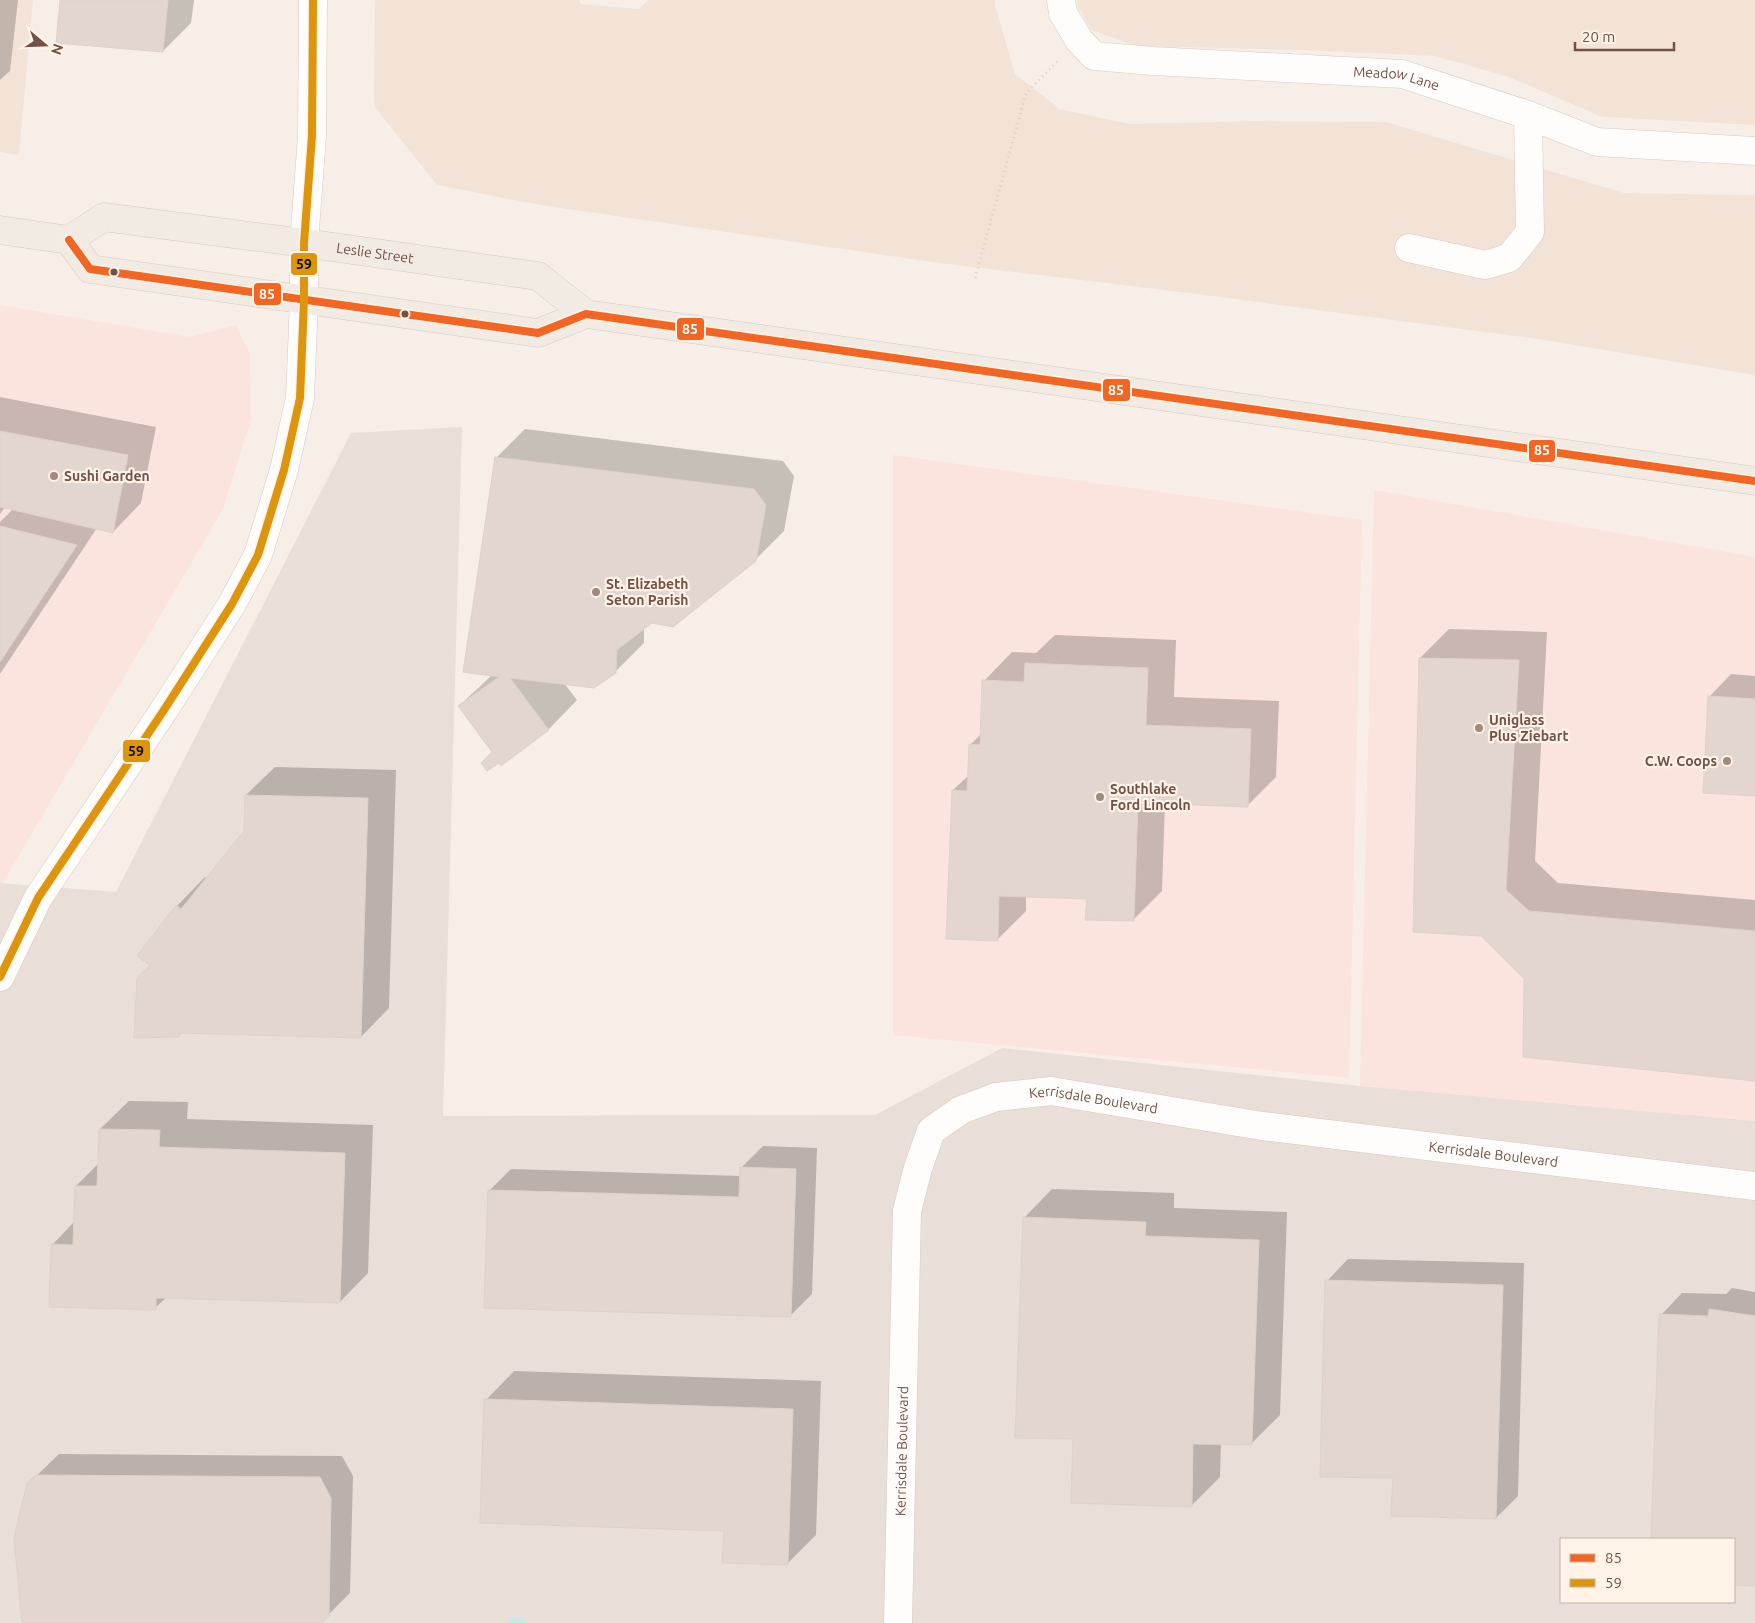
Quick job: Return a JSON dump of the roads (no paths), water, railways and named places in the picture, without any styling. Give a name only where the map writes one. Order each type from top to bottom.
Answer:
[{"type":"main road","name":"Leslie Street","points":[[69,240],[104,216],[304,242],[538,276],[586,314]]},
{"type":"main road","points":[[0,230],[69,240],[90,269],[304,300],[538,333],[586,314],[1755,481]]},
{"type":"street","points":[[0,976],[38,898],[164,710],[232,604],[258,555],[284,470],[300,398],[304,242],[312,136],[313,0]]},
{"type":"street","name":"Meadow Lane","points":[[1061,0],[1063,13],[1080,40],[1094,56],[1153,61],[1402,74],[1528,115],[1596,142],[1755,151]]},
{"type":"street","points":[[1409,248],[1485,265],[1509,258],[1530,232],[1528,115]]},
{"type":"street","name":"Kerrisdale Boulevard","points":[[898,1623],[907,1211],[918,1168],[931,1131],[961,1110],[996,1097],[1051,1091],[1262,1126],[1755,1186]]},
{"type":"waterway","points":[[512,1623],[521,1623]]},
{"type":"place","name":"Sushi Garden","points":[[54,476]]},
{"type":"place","name":"St. Elizabeth Seton Parish","points":[[596,592]]},
{"type":"place","name":"Uniglass Plus Ziebart","points":[[1479,728]]},
{"type":"place","name":"C.W. Coops","points":[[1727,761]]},
{"type":"place","name":"Southlake Ford Lincoln","points":[[1100,797]]}]
